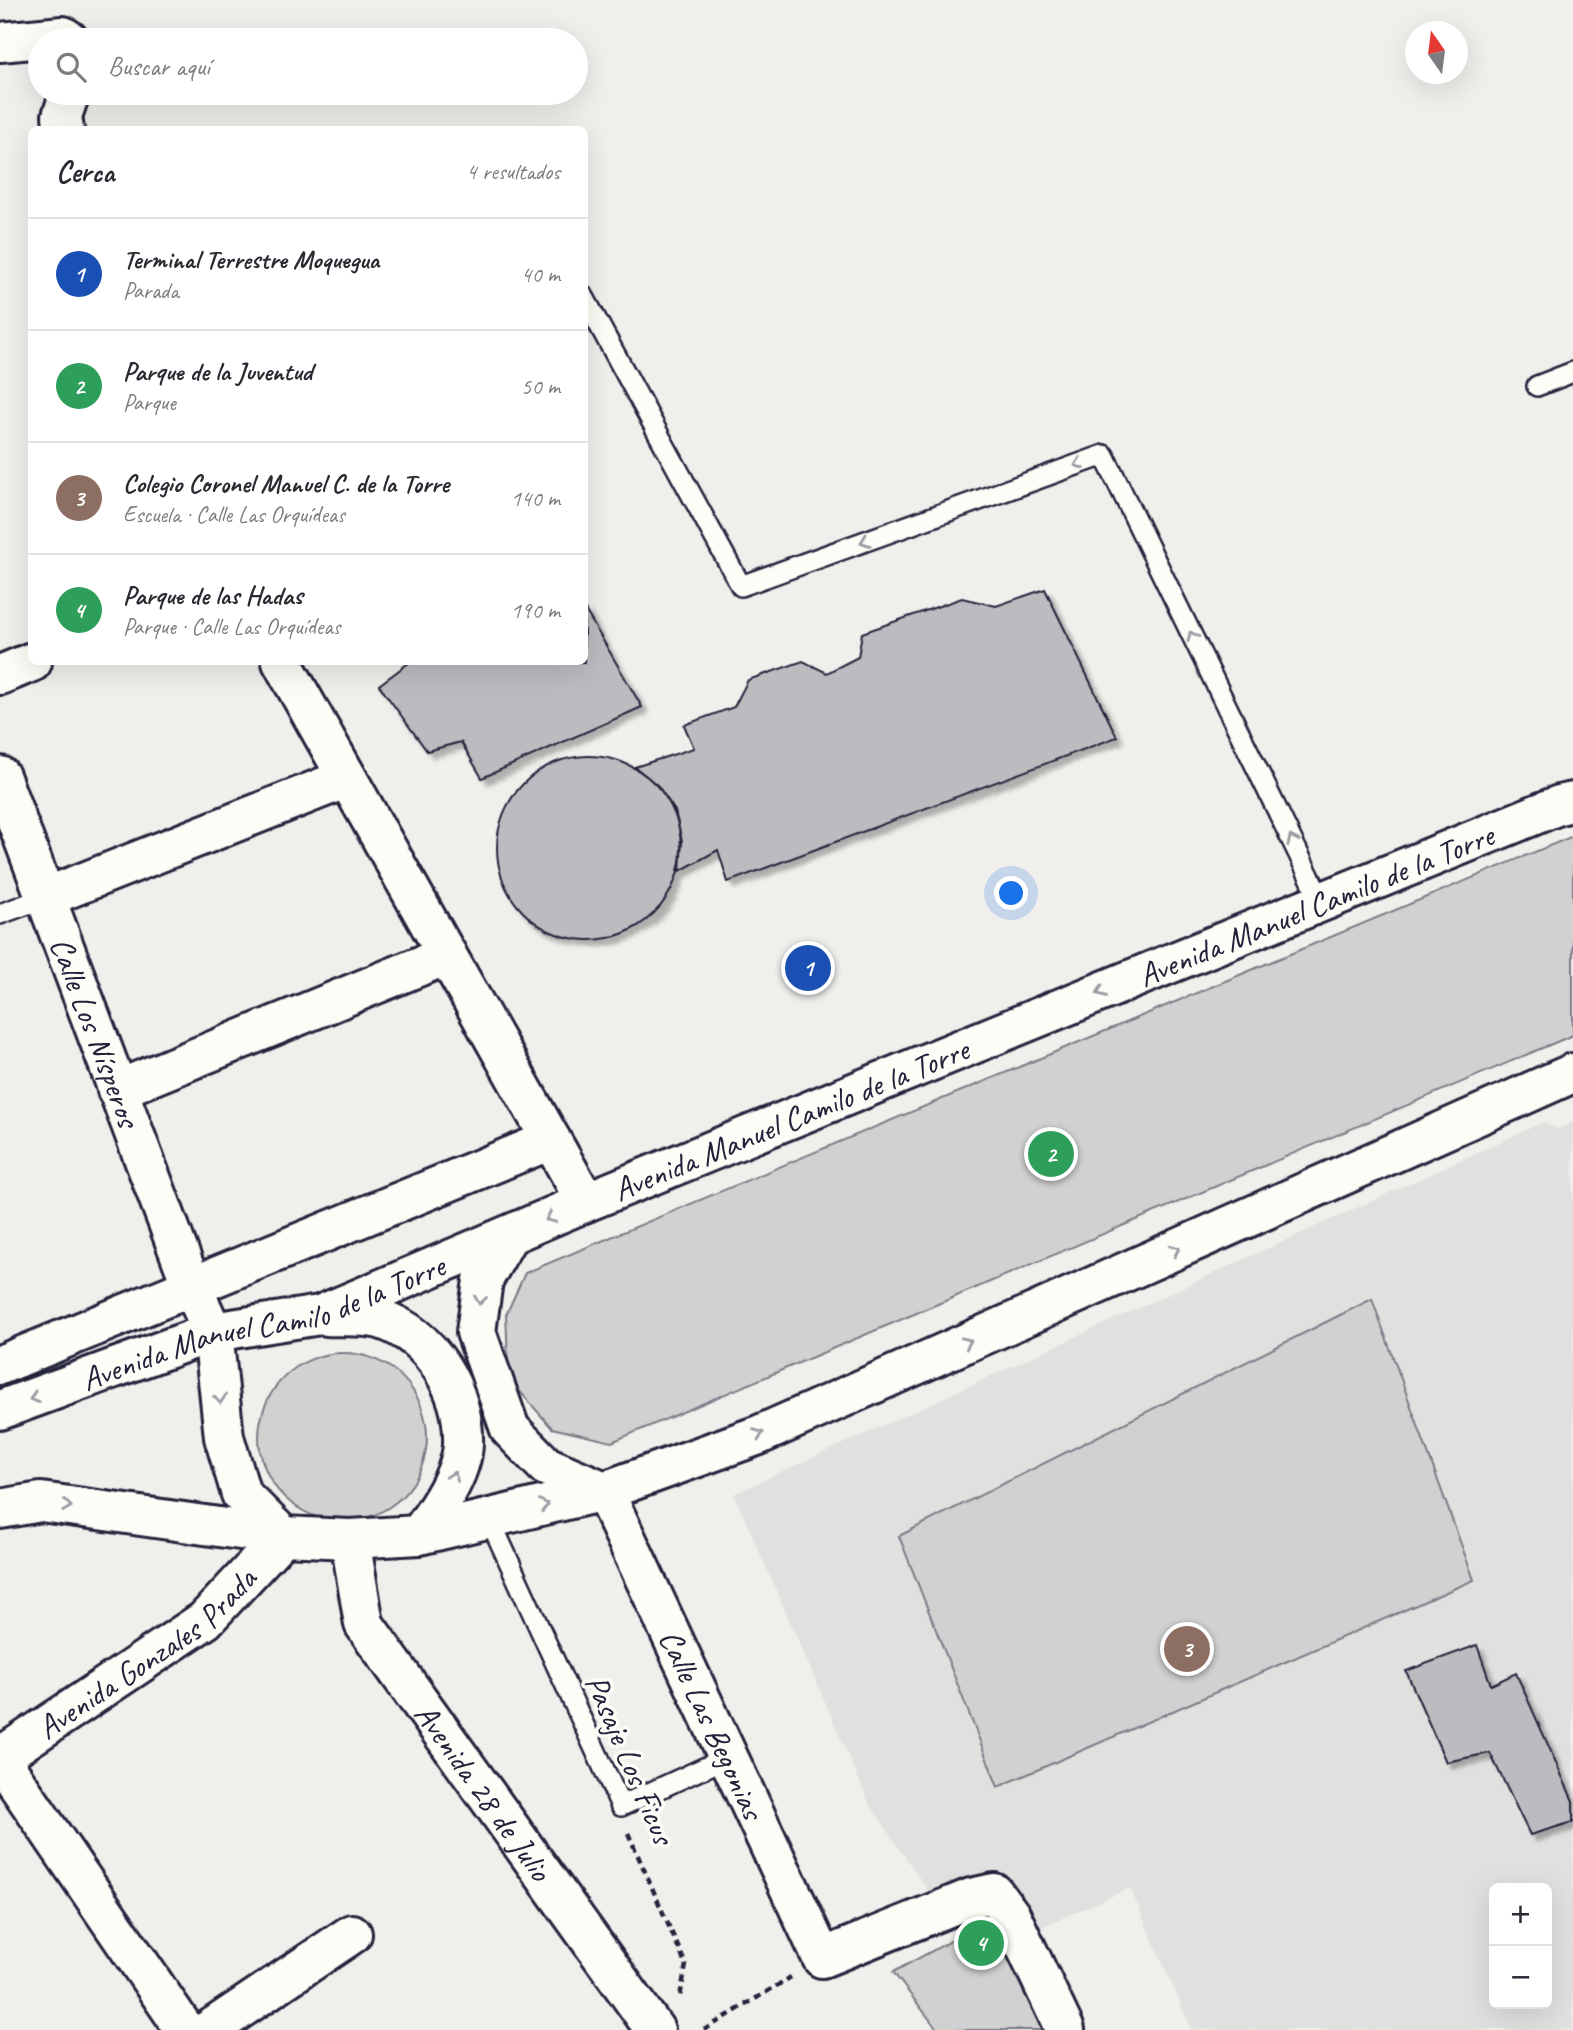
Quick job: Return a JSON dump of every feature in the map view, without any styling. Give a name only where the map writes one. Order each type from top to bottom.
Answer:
[{"type":"street","points":[[0,42],[28,39]]},
{"type":"street","points":[[63,126],[62,116],[66,105]]},
{"type":"street","points":[[0,675],[28,664]]},
{"type":"street","points":[[284,665],[586,1202]]},
{"type":"street","name":"Calle Los Nísperos","points":[[0,776],[192,1287],[213,1332],[224,1437],[242,1494],[283,1536]]},
{"type":"street","points":[[44,898],[347,778]]},
{"type":"street","name":"Avenida Manuel Camilo de la Torre","points":[[0,1410],[213,1332],[320,1315],[507,1238],[586,1202],[1573,802]]},
{"type":"street","points":[[117,1090],[447,955]]},
{"type":"street","points":[[0,1509],[41,1502],[283,1536],[350,1539],[419,1535],[604,1491],[759,1435],[1573,1073]]},
{"type":"street","points":[[0,1365],[551,1140]]},
{"type":"street","points":[[507,1238],[483,1280],[476,1332],[510,1429],[546,1466],[604,1491]]},
{"type":"street","points":[[320,1315],[380,1319],[390,1324],[419,1340],[454,1385],[463,1446],[447,1494],[419,1535]]},
{"type":"street","name":"Calle Las Begonias","points":[[604,1491],[822,1958]]},
{"type":"street","name":"Avenida Gonzales Prada","points":[[0,1758],[205,1620],[283,1536]]},
{"type":"street","name":"Avenida 28 de Julio","points":[[350,1539],[364,1624],[667,2017]]},
{"type":"street","points":[[0,1758],[185,2030]]},
{"type":"street","points":[[822,1958],[971,1898],[994,1893],[1011,1916],[1065,2030]]},
{"type":"street","points":[[209,2030],[352,1934]]},
{"type":"lane","points":[[588,304],[740,586],[1104,455],[1322,902]]},
{"type":"lane","points":[[1537,386],[1573,372]]},
{"type":"lane","points":[[0,914],[44,898]]},
{"type":"lane","name":"Pasaje Los Ficus","points":[[489,1518],[621,1805]]},
{"type":"lane","points":[[621,1805],[728,1757]]},
{"type":"path","name":"Pasaje Los Ficus","points":[[621,1805],[626,1828],[686,1965],[667,2017]]},
{"type":"path","points":[[704,2030],[822,1958]]},
{"type":"shaded area","points":[[1573,836],[1573,1035],[612,1442],[552,1428],[509,1379],[506,1315],[525,1273]]},
{"type":"shaded area","points":[[1543,1122],[1557,1129],[1573,1122],[1573,2030],[1192,2030],[1130,1888],[1024,1935],[991,1878],[938,1906],[869,1803],[734,1494]]},
{"type":"shaded area","points":[[1372,1299],[1474,1580],[998,1787],[899,1536]]},
{"type":"shaded area","points":[[343,1353],[375,1359],[403,1377],[421,1405],[427,1437],[421,1469],[403,1497],[375,1515],[343,1521],[311,1515],[283,1497],[265,1469],[259,1437],[265,1405],[283,1377],[311,1359]]},
{"type":"shaded area","points":[[1000,1914],[1061,2030],[938,2030],[893,1972]]},
{"type":"building","points":[[1045,589],[1117,737],[728,882],[718,850],[680,871],[682,841],[675,811],[658,786],[635,767],[694,748],[684,725],[734,707],[748,680],[803,661],[827,673],[858,657],[862,633],[962,598],[996,606]]},
{"type":"building","points":[[588,615],[642,707],[482,778],[461,742],[427,751],[379,685],[406,665],[588,665]]},
{"type":"building","points":[[589,756],[624,763],[640,771],[654,783],[666,797],[674,813],[681,848],[674,883],[666,899],[654,913],[640,925],[624,933],[589,940],[554,933],[538,925],[524,913],[512,899],[504,883],[497,848],[504,813],[512,797],[524,783],[538,771],[554,763]]},
{"type":"building","points":[[1477,1645],[1491,1685],[1516,1673],[1573,1801],[1573,1822],[1530,1835],[1490,1753],[1446,1762],[1406,1671]]},
{"type":"place","name":"Terminal Terrestre Moquegua","points":[[808,968]]},
{"type":"place","name":"Parque de la Juventud","points":[[1051,1154]]},
{"type":"place","name":"Colegio Coronel Manuel C. de la Torre","points":[[1187,1649]]},
{"type":"place","name":"Parque de las Hadas","points":[[981,1943]]}]
